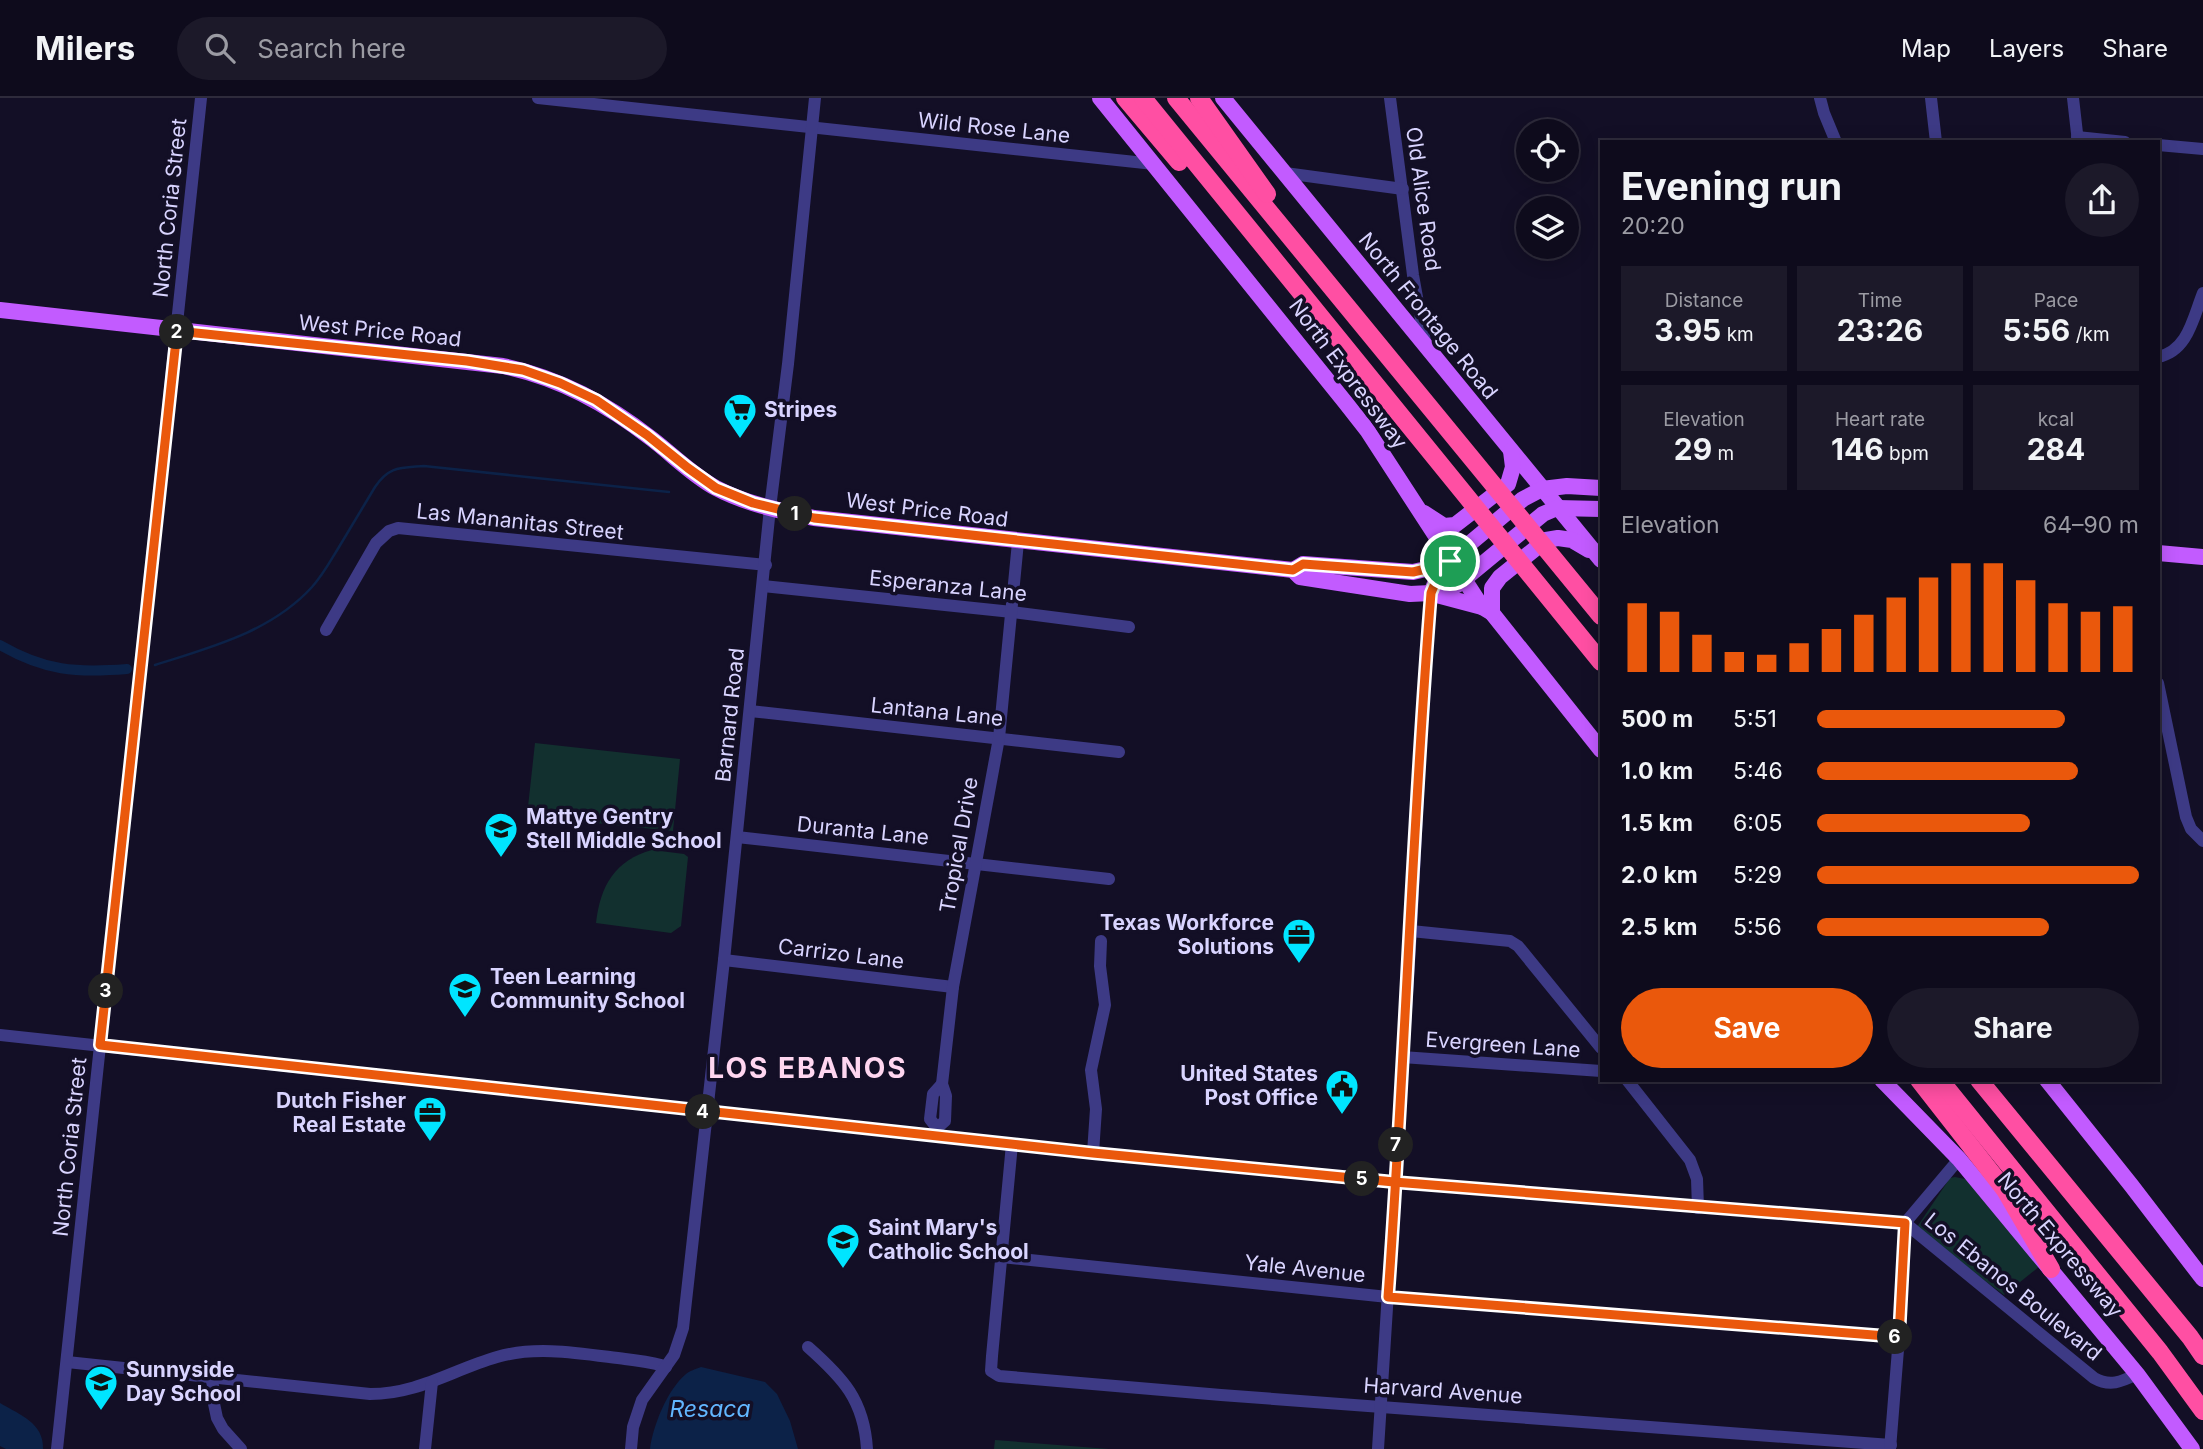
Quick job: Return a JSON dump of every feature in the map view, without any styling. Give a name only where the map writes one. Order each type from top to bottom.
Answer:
[{"type":"highway","points":[[1125,98],[1232,223],[1282,270]]},
{"type":"highway","name":"North Expressway","points":[[1143,98],[1600,661]]},
{"type":"highway","name":"North Expressway","points":[[1176,98],[1600,615]]},
{"type":"highway","points":[[1199,98],[1253,173],[1310,262]]},
{"type":"highway","points":[[1921,1082],[2005,1190],[2051,1269]]},
{"type":"highway","name":"North Expressway","points":[[1942,1082],[2160,1352],[2203,1411]]},
{"type":"highway","name":"North Expressway","points":[[1981,1082],[2203,1356]]},
{"type":"main road","name":"North Expressway","points":[[1100,98],[1353,411],[1463,579],[1600,749]]},
{"type":"main road","name":"North Frontage Road","points":[[1223,98],[1599,557]]},
{"type":"main road","name":"West Price Road","points":[[0,310],[503,366],[560,383],[596,400],[716,488],[770,508],[814,518],[1293,570],[1300,577],[1410,594],[1431,593],[1449,588],[1543,514],[1558,508]]},
{"type":"main road","points":[[1414,505],[1437,523],[1444,526],[1455,525],[1508,484],[1513,467],[1511,451]]},
{"type":"main road","points":[[1524,465],[1546,477],[1599,488]]},
{"type":"main road","points":[[1599,488],[1567,486],[1542,489],[1523,499],[1450,561],[1431,593],[1487,610],[1492,588],[1500,577],[1546,540],[1572,540],[1599,557]]},
{"type":"main road","points":[[1558,508],[1600,509]]},
{"type":"main road","points":[[2160,553],[2203,557]]},
{"type":"main road","points":[[1293,570],[1303,564],[1413,572],[1450,561]]},
{"type":"main road","name":"North Expressway","points":[[1884,1082],[1959,1158],[2137,1374],[2192,1449]]},
{"type":"main road","points":[[2049,1082],[2203,1279]]},
{"type":"street","name":"North Coria Street","points":[[57,1449],[201,98]]},
{"type":"street","name":"Wild Rose Lane","points":[[538,98],[1154,164]]},
{"type":"street","name":"Barnard Road","points":[[631,1449],[633,1427],[642,1400],[674,1355],[683,1328],[770,508],[788,364],[814,98]]},
{"type":"street","name":"Old Alice Road","points":[[1390,98],[1413,275],[1426,347]]},
{"type":"street","points":[[1820,98],[1835,140]]},
{"type":"street","points":[[1931,98],[1936,140]]},
{"type":"street","points":[[2073,98],[2078,140]]},
{"type":"street","points":[[2160,145],[2203,149]]},
{"type":"street","points":[[1284,173],[1403,189]]},
{"type":"street","points":[[2160,357],[2168,355],[2186,337],[2203,293]]},
{"type":"street","name":"Las Mananitas Street","points":[[326,630],[376,543],[389,531],[398,528],[765,565]]},
{"type":"street","name":"Tropical Drive","points":[[937,1132],[930,1119],[933,1094],[942,1084],[953,987],[999,738],[1018,542]]},
{"type":"street","name":"Esperanza Lane","points":[[763,586],[1129,627]]},
{"type":"street","points":[[1378,1449],[1431,593]]},
{"type":"street","points":[[2160,693],[2186,817],[2191,829],[2203,841]]},
{"type":"street","name":"Lantana Lane","points":[[750,711],[1119,752]]},
{"type":"street","name":"Duranta Lane","points":[[737,837],[1109,879]]},
{"type":"street","points":[[1410,932],[1510,941],[1518,946],[1600,1047]]},
{"type":"street","points":[[1093,1153],[1096,1109],[1091,1070],[1105,1005],[1100,966],[1101,941]]},
{"type":"street","name":"Carrizo Lane","points":[[724,960],[953,987]]},
{"type":"street","points":[[0,1035],[707,1112],[937,1132],[1093,1153],[1394,1182],[1905,1223]]},
{"type":"street","name":"Evergreen Lane","points":[[1402,1057],[1600,1071]]},
{"type":"street","points":[[1629,1082],[1690,1160],[1697,1179],[1698,1208]]},
{"type":"street","points":[[1001,1257],[1013,1144]]},
{"type":"street","points":[[1890,1447],[1905,1223],[1959,1158]]},
{"type":"street","name":"Los Ebanos Boulevard","points":[[1905,1223],[2094,1378],[2103,1383],[2118,1383],[2137,1374]]},
{"type":"street","name":"Yale Avenue","points":[[1001,1257],[1388,1297],[1899,1337]]},
{"type":"street","name":"Harvard Avenue","points":[[1001,1257],[991,1371],[994,1374],[1221,1395],[1890,1447]]},
{"type":"street","points":[[808,1347],[840,1376],[854,1396],[863,1421],[867,1449]]},
{"type":"street","points":[[67,1362],[370,1394],[398,1392],[496,1357],[528,1352],[613,1358],[666,1367]]},
{"type":"street","points":[[212,1377],[217,1418],[241,1449]]},
{"type":"street","points":[[425,1449],[432,1382]]},
{"type":"green space","points":[[535,743],[680,759],[673,831],[527,816]]},
{"type":"green space","points":[[652,850],[684,854],[688,857],[681,926],[671,933],[596,923],[601,897],[612,876],[628,860]]},
{"type":"green space","points":[[1950,1178],[1970,1180],[2040,1266],[2004,1295],[1917,1227]]},
{"type":"green space","points":[[995,1440],[1109,1449],[994,1449]]},
{"type":"water","name":"Resaca","points":[[701,1367],[765,1382],[777,1394],[790,1421],[798,1449],[650,1449],[658,1419],[673,1389],[687,1373]]},
{"type":"water","points":[[0,1403],[35,1426],[40,1433],[43,1449],[6,1449],[0,1446]]},
{"type":"waterway","points":[[155,665],[239,636],[259,627],[296,603],[323,572],[380,480],[396,469],[424,466],[669,492]]},
{"type":"waterway","points":[[0,645],[16,654],[61,668],[92,671],[127,669]]},
{"type":"place","name":"Stripes","points":[[740,440]]},
{"type":"place","name":"Mattye Gentry Stell Middle School","points":[[501,859]]},
{"type":"place","name":"Texas Workforce Solutions","points":[[1299,965]]},
{"type":"place","name":"Teen Learning Community School","points":[[465,1019]]},
{"type":"place","name":"United States Post Office","points":[[1342,1116]]},
{"type":"place","name":"Dutch Fisher Real Estate","points":[[430,1143]]},
{"type":"place","name":"Saint Mary's Catholic School","points":[[843,1270]]},
{"type":"place","name":"Sunnyside Day School","points":[[101,1412]]},
{"type":"district","name":"LOS EBANOS","points":[[808,1068]]},
{"type":"route","points":[[1450,561],[1413,572],[1303,564],[1293,570],[814,518],[753,503],[716,488],[596,400],[523,370],[467,361],[177,331],[100,1045],[1093,1153],[1394,1182],[1905,1223],[1899,1337],[1388,1297],[1394,1182],[1410,932],[1412,871],[1431,593],[1450,561]]}]
